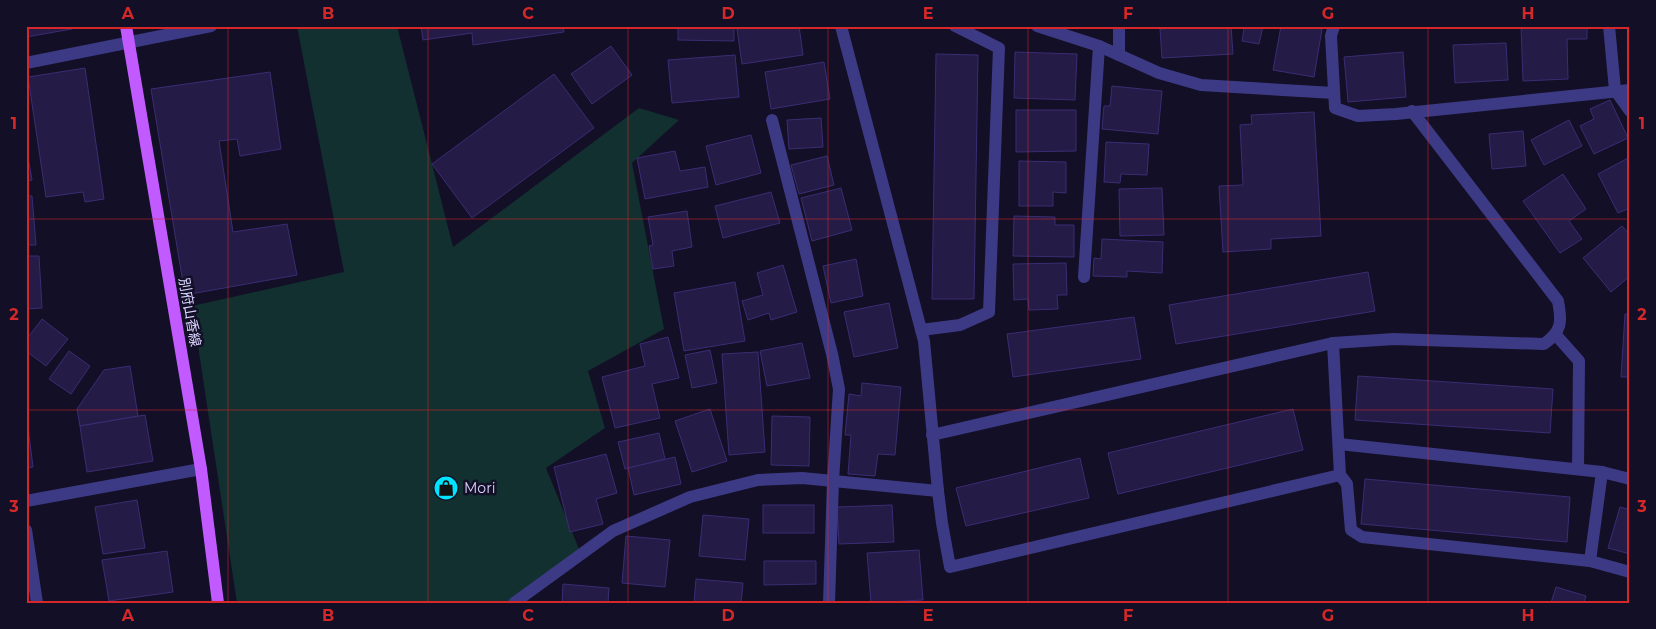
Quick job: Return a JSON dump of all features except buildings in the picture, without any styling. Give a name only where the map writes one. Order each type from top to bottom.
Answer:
[{"type":"main road","name":"別府山香線","points":[[126,26],[201,469],[218,603]]},
{"type":"street","points":[[26,63],[129,44],[211,26]]},
{"type":"street","points":[[841,26],[924,341],[938,491],[950,567],[1340,475]]},
{"type":"street","points":[[921,330],[960,325],[988,312],[1000,48],[955,26]]},
{"type":"street","points":[[1037,26],[1099,46],[1158,73],[1201,85],[1334,93]]},
{"type":"street","points":[[1119,26],[1119,55]]},
{"type":"street","points":[[1334,26],[1331,36],[1335,108],[1358,116],[1396,114],[1615,90],[1630,90]]},
{"type":"street","points":[[1609,26],[1615,90],[1630,111]]},
{"type":"street","points":[[1084,277],[1099,46]]},
{"type":"street","points":[[932,435],[1333,344],[1394,339],[1544,344],[1556,335],[1561,319],[1558,301],[1412,111]]},
{"type":"street","points":[[772,120],[834,362],[838,389],[829,603]]},
{"type":"street","points":[[1556,335],[1579,362],[1578,469]]},
{"type":"street","points":[[1333,344],[1340,475],[1347,484],[1351,530],[1362,537],[1590,561],[1630,572]]},
{"type":"street","points":[[1339,444],[1578,469],[1602,472],[1630,479]]},
{"type":"street","points":[[26,501],[201,469]]},
{"type":"street","points":[[1590,561],[1602,472]]},
{"type":"street","points":[[514,603],[613,530],[690,497],[758,480],[802,478],[938,491]]},
{"type":"street","points":[[26,530],[38,603]]},
{"type":"green space","points":[[297,26],[397,26],[453,247],[639,108],[679,120],[632,163],[664,329],[588,371],[605,428],[546,468],[581,554],[513,603],[237,603],[192,306],[344,272]]},
{"type":"place","name":"Mori","points":[[446,488]]}]
